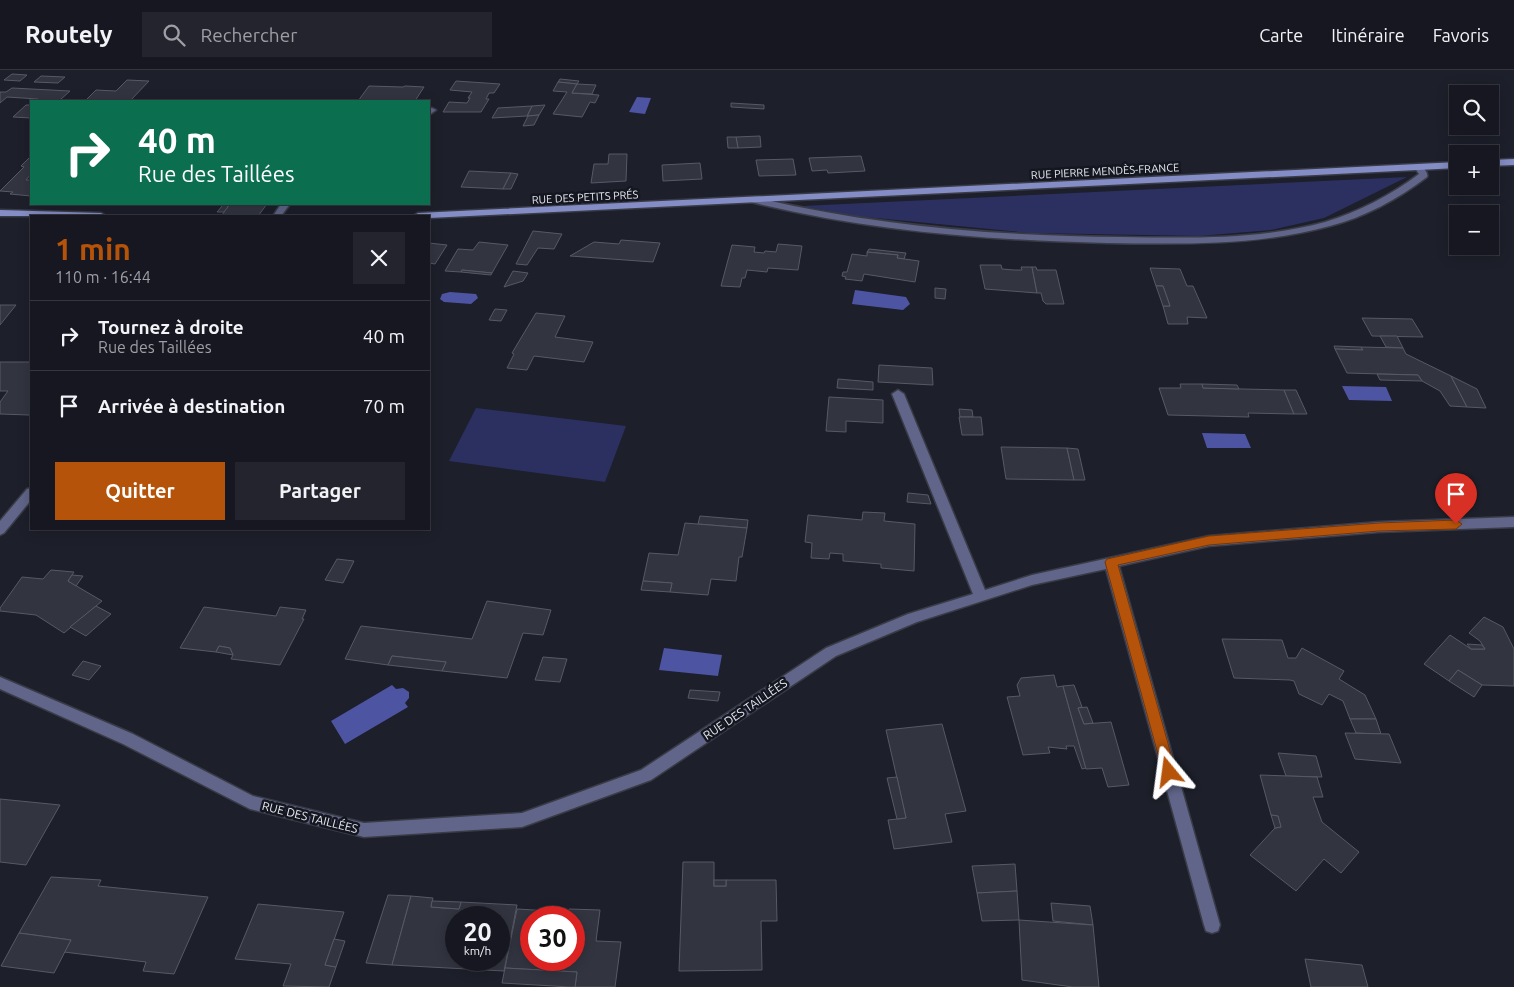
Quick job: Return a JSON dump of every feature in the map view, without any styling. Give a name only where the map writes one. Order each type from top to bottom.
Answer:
[{"type":"street","points":[[1499,163],[1514,162]]},
{"type":"street","name":"RUE PIERRE MENDÈS-FRANCE","points":[[754,200],[1449,165]]},
{"type":"street","points":[[754,200],[803,213],[913,228],[1007,236],[1125,240],[1239,239],[1269,236],[1328,224],[1360,212],[1414,183],[1424,175],[1418,167]]},
{"type":"street","name":"RUE DES PETITS PRÉS","points":[[430,215],[754,200]]},
{"type":"street","points":[[0,213],[67,215]]},
{"type":"street","points":[[898,394],[981,597]]},
{"type":"street","points":[[0,530],[30,493]]},
{"type":"street","name":"RUE DES TAILLÉES","points":[[0,683],[128,739],[250,802],[364,830],[522,820],[646,775],[831,652],[913,618],[1032,580],[1209,541],[1379,527],[1514,522]]},
{"type":"street","points":[[1111,562],[1212,925]]},
{"type":"shaded area","points":[[637,97],[651,98],[645,114],[629,112]]},
{"type":"shaded area","points":[[1407,177],[1324,218],[1271,230],[1199,236],[1030,233],[855,216],[802,206]]},
{"type":"shaded area","points":[[855,290],[906,297],[910,304],[903,310],[852,304]]},
{"type":"shaded area","points":[[450,292],[476,294],[478,298],[471,304],[444,302],[440,299],[442,294]]},
{"type":"shaded area","points":[[1342,386],[1386,387],[1392,401],[1349,400]]},
{"type":"shaded area","points":[[476,408],[626,426],[605,482],[449,461]]},
{"type":"shaded area","points":[[1202,433],[1245,434],[1251,448],[1207,448]]},
{"type":"shaded area","points":[[664,648],[722,655],[718,676],[659,670]]},
{"type":"shaded area","points":[[392,685],[396,689],[403,688],[409,692],[409,698],[405,703],[408,707],[345,744],[331,721]]},
{"type":"building","points":[[12,74],[27,75],[20,81],[4,80]]},
{"type":"building","points":[[41,76],[65,77],[58,83],[34,82]]},
{"type":"building","points":[[560,79],[579,81],[577,84],[558,82]]},
{"type":"building","points":[[127,80],[149,81],[131,100],[86,100],[96,90],[116,91]]},
{"type":"building","points":[[456,81],[500,84],[494,93],[489,93],[486,99],[489,99],[481,112],[443,112],[449,102],[467,103],[470,98],[468,98],[472,92],[450,90]]},
{"type":"building","points":[[558,82],[577,84],[572,93],[599,95],[595,103],[590,102],[582,117],[553,114],[567,92],[553,91]]},
{"type":"building","points":[[577,84],[596,85],[592,94],[572,93]]},
{"type":"building","points":[[369,86],[424,87],[416,100],[359,100]]},
{"type":"building","points":[[12,88],[70,91],[60,100],[7,97],[0,103],[0,92],[6,92]]},
{"type":"building","points":[[731,103],[764,105],[764,109],[731,107]]},
{"type":"building","points":[[26,105],[30,105],[30,118],[13,117]]},
{"type":"building","points":[[545,105],[539,115],[527,116],[532,106]]},
{"type":"building","points":[[532,106],[527,116],[492,118],[498,108]]},
{"type":"building","points":[[539,115],[534,125],[523,126],[528,116]]},
{"type":"building","points":[[760,136],[761,147],[738,148],[736,137]]},
{"type":"building","points":[[727,137],[736,137],[738,148],[728,148]]},
{"type":"building","points":[[609,154],[627,154],[626,181],[591,183],[594,164],[608,164]]},
{"type":"building","points":[[861,156],[865,171],[828,173],[827,170],[812,171],[809,158]]},
{"type":"building","points":[[30,157],[30,175],[26,180],[30,180],[30,196],[0,191],[24,167],[21,166]]},
{"type":"building","points":[[793,159],[796,175],[759,176],[756,160]]},
{"type":"building","points":[[700,163],[702,179],[663,181],[662,165]]},
{"type":"building","points":[[469,171],[511,173],[503,189],[461,187]]},
{"type":"building","points":[[511,173],[518,174],[511,189],[503,189]]},
{"type":"building","points":[[223,205],[229,205],[224,212],[217,212]]},
{"type":"building","points":[[229,205],[266,205],[259,215],[222,215]]},
{"type":"building","points":[[533,231],[562,234],[554,249],[538,248],[527,265],[516,264]]},
{"type":"building","points":[[621,240],[660,243],[653,262],[570,256],[594,242],[619,244]]},
{"type":"building","points":[[479,242],[508,245],[492,273],[462,270],[461,272],[445,271],[458,249],[473,250]]},
{"type":"building","points":[[430,243],[447,245],[435,264],[430,263]]},
{"type":"building","points":[[778,244],[802,246],[798,270],[768,268],[767,272],[747,270],[745,278],[742,278],[740,287],[721,286],[732,245],[755,247],[754,252],[764,253],[765,251],[776,252]]},
{"type":"building","points":[[869,249],[906,253],[904,259],[897,258],[898,255],[867,252]]},
{"type":"building","points":[[867,252],[898,255],[897,258],[919,261],[915,282],[864,274],[862,281],[845,279],[846,277],[842,276],[843,272],[847,272],[852,254],[867,256]]},
{"type":"building","points":[[980,265],[1001,265],[1002,269],[1014,270],[1022,270],[1021,267],[1032,267],[1037,293],[985,289]]},
{"type":"building","points":[[1032,267],[1036,267],[1037,270],[1056,270],[1064,304],[1046,304],[1043,301],[1041,293],[1037,293]]},
{"type":"building","points":[[1150,268],[1180,269],[1187,286],[1193,286],[1207,318],[1187,317],[1188,324],[1168,324],[1163,306],[1170,306],[1163,286],[1156,286]]},
{"type":"building","points":[[462,270],[492,273],[491,275],[461,272]]},
{"type":"building","points":[[513,271],[528,273],[523,281],[504,287]]},
{"type":"building","points":[[1156,286],[1163,286],[1170,306],[1163,306]]},
{"type":"building","points":[[935,288],[946,289],[945,299],[935,298]]},
{"type":"building","points":[[0,305],[16,305],[0,325]]},
{"type":"building","points":[[495,309],[507,310],[501,321],[489,320]]},
{"type":"building","points":[[536,313],[565,316],[555,337],[593,342],[584,362],[534,356],[527,370],[507,368],[514,354],[512,353]]},
{"type":"building","points":[[1362,318],[1412,319],[1423,337],[1372,336]]},
{"type":"building","points":[[1380,336],[1397,336],[1403,348],[1386,347]]},
{"type":"building","points":[[1334,346],[1361,347],[1363,350],[1335,349]]},
{"type":"building","points":[[1361,347],[1403,348],[1406,354],[1451,376],[1467,407],[1450,406],[1440,391],[1422,381],[1418,375],[1347,373],[1335,349],[1363,350]]},
{"type":"building","points":[[0,362],[30,362],[29,415],[0,414],[0,402],[8,391],[0,391]]},
{"type":"building","points":[[879,365],[932,368],[933,385],[878,382]]},
{"type":"building","points":[[1377,374],[1418,375],[1422,381],[1380,380]]},
{"type":"building","points":[[1451,376],[1477,389],[1486,408],[1467,407]]},
{"type":"building","points":[[838,379],[873,382],[873,390],[837,388]]},
{"type":"building","points":[[1180,384],[1202,384],[1203,388],[1284,390],[1294,414],[1248,413],[1249,417],[1168,415],[1159,388],[1181,388]]},
{"type":"building","points":[[1202,384],[1237,385],[1239,389],[1203,388]]},
{"type":"building","points":[[1284,390],[1296,390],[1307,414],[1294,414]]},
{"type":"building","points":[[829,397],[883,400],[883,423],[846,421],[846,432],[826,431]]},
{"type":"building","points":[[959,409],[972,410],[973,417],[960,417]]},
{"type":"building","points":[[959,417],[981,417],[983,435],[962,435]]},
{"type":"building","points":[[1001,447],[1067,448],[1074,480],[1006,479]]},
{"type":"building","points":[[1067,448],[1078,449],[1085,480],[1074,480]]},
{"type":"building","points":[[908,493],[928,495],[931,504],[907,502]]},
{"type":"building","points":[[863,512],[885,513],[884,521],[915,524],[914,571],[881,568],[881,564],[843,561],[843,554],[830,553],[829,559],[811,558],[812,543],[805,542],[808,515],[862,520]]},
{"type":"building","points":[[700,516],[748,520],[747,528],[698,524]]},
{"type":"building","points":[[685,523],[747,528],[742,557],[739,557],[736,581],[711,579],[708,595],[670,592],[672,583],[643,581],[649,553],[678,555]]},
{"type":"building","points":[[337,559],[354,561],[343,583],[325,580]]},
{"type":"building","points":[[51,570],[74,572],[68,581],[102,601],[64,633],[36,615],[0,611],[0,608],[22,577],[43,579]]},
{"type":"building","points":[[72,575],[83,576],[76,586],[68,581]]},
{"type":"building","points":[[643,581],[672,583],[670,592],[641,590]]},
{"type":"building","points":[[487,601],[551,610],[543,635],[523,633],[507,678],[442,671],[446,662],[392,656],[388,665],[345,659],[361,626],[472,639]]},
{"type":"building","points":[[96,606],[111,614],[86,636],[70,627]]},
{"type":"building","points":[[204,607],[276,616],[280,607],[306,610],[302,619],[304,619],[280,665],[231,659],[233,655],[230,648],[219,646],[216,652],[180,648]]},
{"type":"building","points":[[1484,617],[1503,627],[1514,649],[1514,686],[1482,685],[1458,670],[1449,681],[1424,664],[1450,635],[1471,649],[1485,649],[1480,641],[1469,633]]},
{"type":"building","points":[[1222,639],[1282,640],[1288,658],[1296,658],[1302,648],[1344,671],[1339,679],[1365,695],[1376,719],[1350,719],[1343,701],[1329,694],[1322,705],[1299,694],[1294,681],[1234,678]]},
{"type":"building","points":[[1467,644],[1482,645],[1485,649],[1471,649]]},
{"type":"building","points":[[219,646],[230,648],[233,655],[216,652]]},
{"type":"building","points":[[392,656],[446,662],[442,671],[388,665]]},
{"type":"building","points":[[543,657],[567,659],[560,682],[535,680]]},
{"type":"building","points":[[83,661],[101,666],[89,680],[72,675]]},
{"type":"building","points":[[1458,670],[1482,685],[1474,697],[1449,681]]},
{"type":"building","points":[[1054,675],[1057,687],[1063,686],[1086,768],[1082,769],[1074,746],[1066,746],[1067,749],[1048,747],[1050,753],[1023,755],[1007,697],[1020,696],[1017,685],[1021,678]]},
{"type":"building","points":[[1074,685],[1082,707],[1078,708],[1084,724],[1111,722],[1129,785],[1108,787],[1102,768],[1086,769],[1063,686]]},
{"type":"building","points":[[690,690],[720,692],[718,701],[688,698]]},
{"type":"building","points":[[1087,707],[1093,723],[1084,724],[1078,708]]},
{"type":"building","points":[[1350,719],[1376,719],[1381,734],[1356,733]]},
{"type":"building","points":[[942,724],[966,811],[945,814],[952,842],[894,849],[888,820],[906,818],[886,730]]},
{"type":"building","points":[[1345,733],[1389,734],[1401,763],[1355,759]]},
{"type":"building","points":[[1278,753],[1316,756],[1322,777],[1286,776]]},
{"type":"building","points":[[1260,775],[1317,777],[1323,797],[1313,797],[1322,822],[1359,852],[1341,873],[1324,859],[1296,891],[1250,855],[1275,828],[1281,827],[1278,816],[1271,815]]},
{"type":"building","points":[[897,777],[906,818],[897,819],[887,778]]},
{"type":"building","points":[[0,799],[60,805],[26,865],[0,862]]},
{"type":"building","points":[[1271,815],[1278,816],[1281,827],[1275,828]]},
{"type":"building","points":[[683,862],[714,862],[714,886],[726,886],[726,880],[776,880],[777,921],[761,921],[762,970],[679,971]]},
{"type":"building","points":[[1015,864],[1017,891],[977,893],[972,866]]},
{"type":"building","points":[[51,877],[101,880],[98,886],[208,897],[174,974],[143,971],[146,962],[64,952],[71,940],[19,933]]},
{"type":"building","points":[[714,880],[726,880],[726,886],[714,886]]},
{"type":"building","points":[[1017,891],[1019,920],[982,921],[977,893]]},
{"type":"building","points":[[388,895],[411,896],[392,965],[366,963]]},
{"type":"building","points":[[411,896],[433,898],[431,907],[445,908],[445,968],[392,965]]},
{"type":"building","points":[[432,901],[461,902],[460,906],[431,907]]},
{"type":"building","points":[[461,902],[517,905],[510,941],[510,906],[460,906]]},
{"type":"building","points":[[1051,903],[1090,906],[1093,925],[1053,921]]},
{"type":"building","points":[[258,904],[344,912],[325,965],[336,967],[329,987],[283,986],[291,964],[235,959]]},
{"type":"building","points":[[517,909],[520,909],[520,969],[510,968],[510,943]]},
{"type":"building","points":[[585,910],[600,910],[596,941],[621,942],[615,987],[575,987],[577,972],[559,971],[585,971]]},
{"type":"building","points":[[1019,920],[1093,925],[1099,987],[1073,987],[1022,980]]},
{"type":"building","points":[[19,933],[71,940],[54,973],[1,966]]},
{"type":"building","points":[[334,939],[345,941],[336,967],[325,965]]},
{"type":"building","points":[[1305,959],[1362,965],[1368,987],[1311,987]]},
{"type":"building","points":[[510,968],[520,969],[520,971],[577,972],[575,987],[502,983],[504,971],[510,971]]},
{"type":"route","points":[[1169,772],[1111,562],[1209,541],[1379,527],[1456,524]]}]
